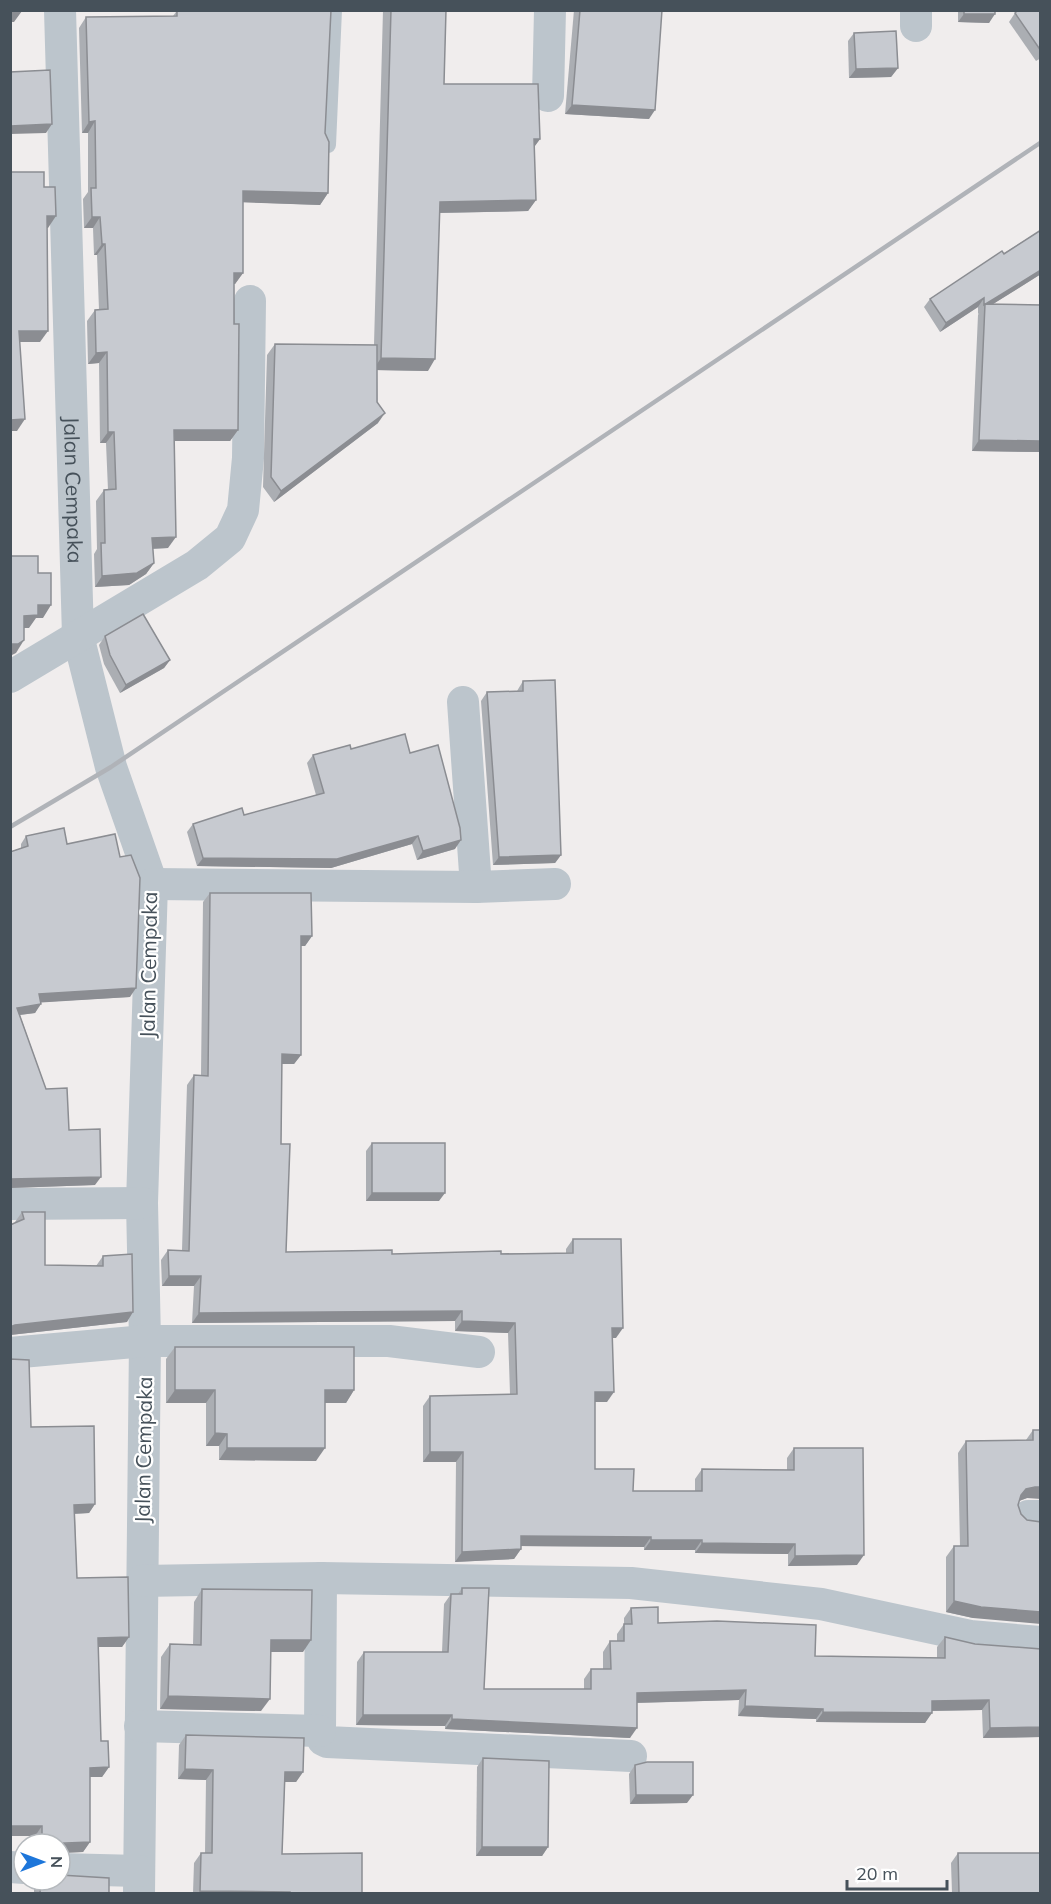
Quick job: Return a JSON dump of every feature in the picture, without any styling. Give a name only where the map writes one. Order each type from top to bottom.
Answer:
[{"type":"street","name":"Jalan Cempaka","points":[[60,10],[78,636],[111,767],[152,885],[142,1203],[144,1341],[139,1882]]},
{"type":"street","points":[[548,96],[550,10]]},
{"type":"street","points":[[10,677],[197,565],[230,538],[243,510],[248,458],[250,301]]},
{"type":"street","points":[[463,702],[476,887]]},
{"type":"street","points":[[152,885],[476,887],[555,885]]},
{"type":"street","points":[[10,1204],[142,1203]]},
{"type":"street","points":[[10,1353],[144,1341],[389,1341],[479,1352]]},
{"type":"street","points":[[321,1578],[320,1731],[323,1740],[334,1743],[631,1756]]},
{"type":"street","points":[[142,1581],[321,1578],[631,1583],[821,1604],[970,1636],[1041,1642]]},
{"type":"street","points":[[140,1726],[320,1731]]},
{"type":"street","points":[[72,1871],[139,1882]]},
{"type":"lane","points":[[327,145],[334,10]]},
{"type":"building","points":[[177,10],[331,10],[325,133],[329,142],[328,193],[243,191],[243,273],[234,273],[234,324],[239,324],[238,430],[174,430],[176,537],[152,538],[154,563],[137,573],[102,576],[101,543],[105,543],[104,490],[116,489],[114,432],[108,432],[107,352],[96,353],[95,310],[108,309],[105,244],[102,244],[100,217],[92,217],[91,188],[96,188],[95,121],[89,122],[86,17],[177,16]]},
{"type":"building","points":[[391,10],[446,10],[444,84],[538,84],[540,139],[534,139],[536,200],[440,202],[435,359],[381,358]]},
{"type":"building","points":[[580,10],[662,10],[655,110],[572,105]]},
{"type":"building","points":[[964,10],[995,10],[995,14],[964,14]]},
{"type":"building","points":[[1018,10],[1041,10],[1041,51],[1015,13]]},
{"type":"building","points":[[896,31],[898,68],[856,69],[854,33]]},
{"type":"building","points":[[50,70],[52,124],[10,126],[10,72]]},
{"type":"building","points":[[10,172],[44,172],[44,187],[55,187],[56,216],[47,216],[48,331],[19,331],[25,419],[10,420]]},
{"type":"building","points":[[1041,230],[1041,270],[984,305],[984,298],[946,323],[930,299],[1002,251],[1004,254]]},
{"type":"building","points":[[985,304],[1041,305],[1041,441],[979,440]]},
{"type":"building","points":[[275,344],[377,345],[377,402],[385,413],[281,491],[271,477]]},
{"type":"building","points":[[10,556],[38,556],[38,573],[51,573],[51,605],[38,605],[38,615],[24,616],[24,640],[18,644],[10,644]]},
{"type":"building","points":[[143,614],[170,660],[126,685],[110,655],[105,636]]},
{"type":"building","points":[[555,680],[561,855],[499,857],[487,692],[523,691],[523,681]]},
{"type":"building","points":[[405,734],[410,753],[438,745],[460,828],[461,840],[423,851],[418,836],[337,859],[203,858],[193,824],[242,808],[244,815],[324,793],[313,755],[350,745],[351,749]]},
{"type":"building","points":[[64,828],[67,844],[115,834],[120,857],[131,855],[140,878],[136,988],[39,994],[41,1004],[17,1008],[46,1089],[67,1088],[69,1130],[100,1129],[101,1177],[10,1179],[10,852],[28,846],[26,836]]},
{"type":"building","points":[[210,893],[311,893],[312,936],[301,936],[301,1055],[282,1054],[281,1144],[290,1144],[286,1252],[392,1250],[392,1254],[501,1251],[501,1254],[573,1253],[573,1239],[621,1239],[623,1328],[612,1328],[614,1392],[595,1392],[595,1469],[634,1469],[633,1491],[702,1491],[702,1469],[794,1470],[794,1448],[863,1448],[864,1555],[795,1556],[795,1544],[702,1543],[702,1540],[651,1540],[651,1537],[521,1536],[521,1549],[462,1552],[463,1452],[430,1452],[430,1396],[517,1394],[515,1323],[462,1321],[462,1311],[199,1313],[201,1276],[169,1276],[168,1250],[189,1251],[194,1075],[208,1076]]},
{"type":"building","points":[[372,1143],[445,1143],[445,1193],[372,1193]]},
{"type":"building","points":[[22,1212],[45,1212],[45,1265],[103,1266],[103,1256],[132,1254],[133,1312],[10,1327],[10,1225],[24,1219]]},
{"type":"building","points":[[175,1347],[354,1347],[354,1390],[325,1390],[325,1448],[227,1448],[227,1434],[215,1433],[215,1390],[175,1390]]},
{"type":"building","points":[[10,1359],[29,1360],[31,1427],[94,1426],[95,1504],[74,1505],[77,1578],[128,1577],[129,1637],[98,1638],[101,1741],[108,1741],[109,1767],[90,1768],[90,1842],[72,1843],[72,1832],[42,1832],[42,1826],[10,1826]]},
{"type":"building","points":[[1033,1430],[1041,1430],[1041,1487],[1026,1489],[1018,1505],[1021,1514],[1027,1520],[1041,1522],[1041,1612],[981,1607],[954,1601],[954,1546],[968,1546],[966,1441],[1033,1440]]},
{"type":"building","points":[[462,1588],[489,1588],[484,1689],[591,1689],[591,1669],[611,1669],[610,1641],[624,1641],[624,1624],[632,1624],[631,1608],[658,1607],[658,1623],[717,1621],[816,1625],[815,1656],[945,1658],[945,1637],[975,1644],[1041,1649],[1041,1727],[990,1728],[989,1700],[932,1701],[932,1713],[823,1712],[823,1709],[745,1706],[746,1690],[637,1693],[637,1728],[452,1719],[452,1715],[363,1715],[364,1652],[448,1652],[451,1594],[462,1594]]},
{"type":"building","points":[[202,1589],[312,1590],[311,1640],[271,1640],[270,1699],[168,1696],[170,1644],[201,1645]]},
{"type":"building","points":[[186,1735],[304,1738],[303,1772],[285,1772],[282,1854],[362,1853],[362,1893],[200,1891],[201,1853],[212,1853],[213,1770],[185,1769]]},
{"type":"building","points":[[483,1758],[549,1761],[548,1847],[482,1847]]},
{"type":"building","points":[[647,1762],[693,1762],[693,1795],[636,1795],[635,1765]]},
{"type":"building","points":[[958,1853],[1041,1853],[1041,1893],[959,1893]]},
{"type":"building","points":[[72,1876],[109,1878],[109,1893],[40,1893],[72,1892]]},
{"type":"railway","points":[[10,827],[111,767],[1040,143]]}]
